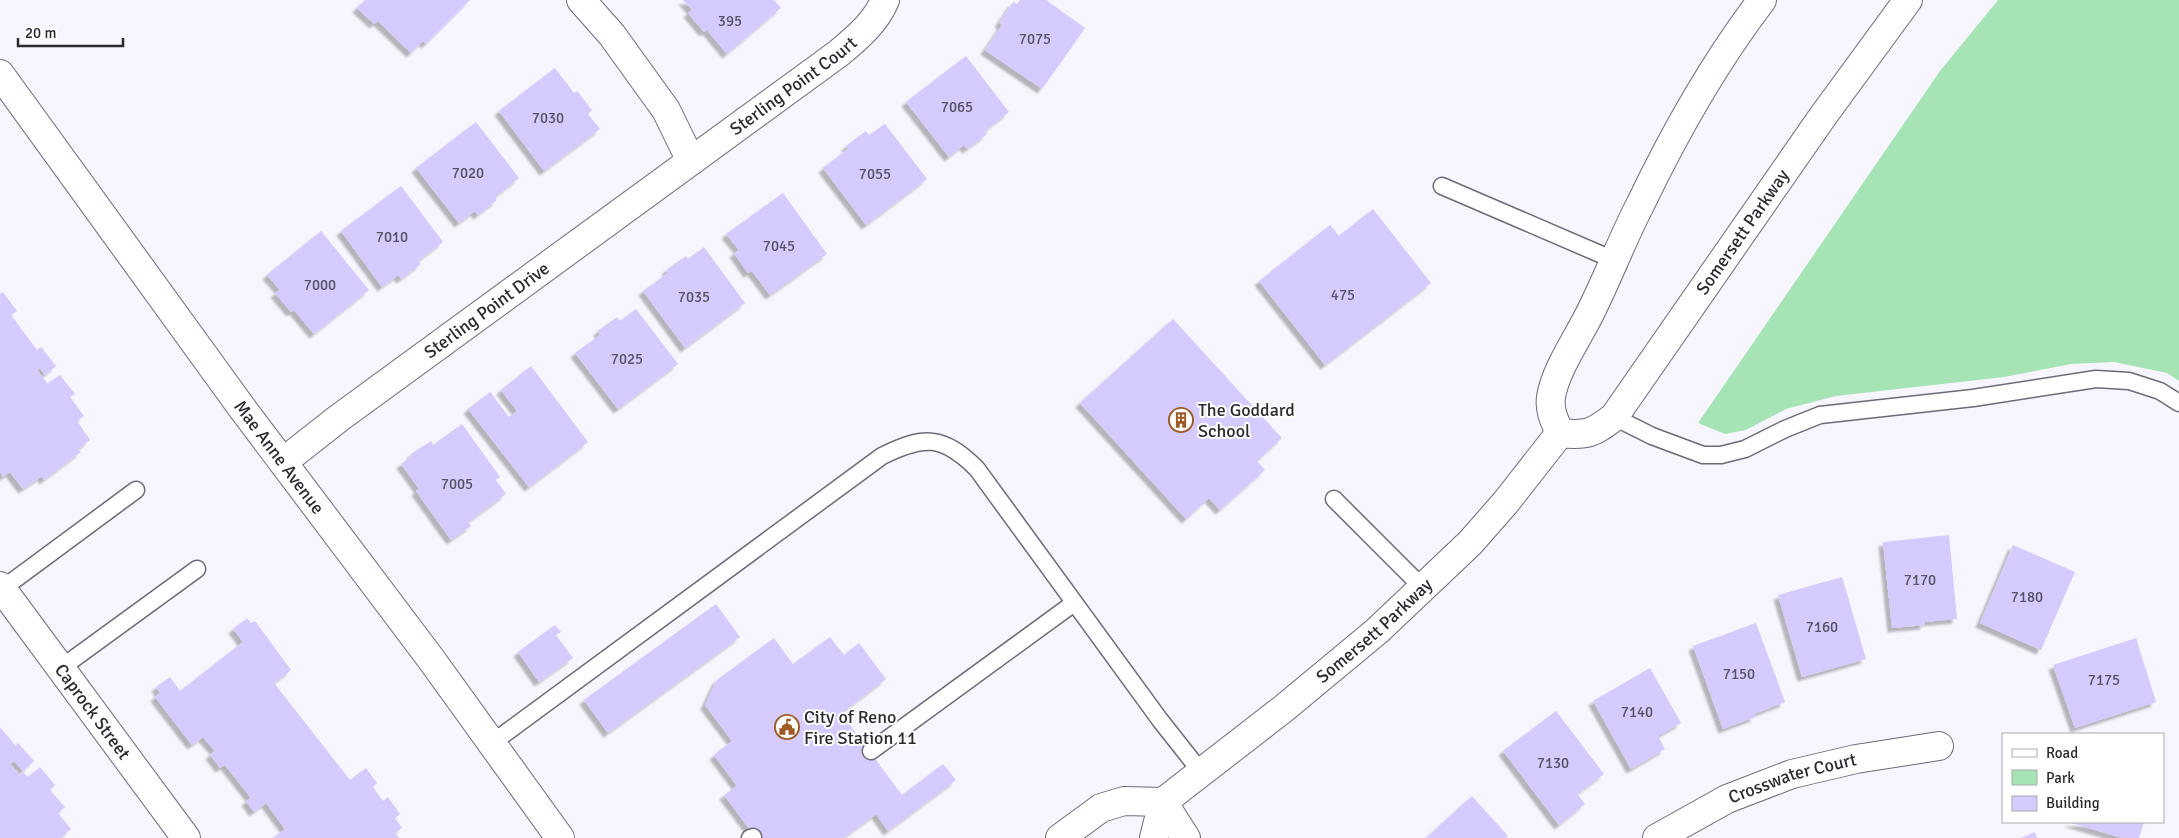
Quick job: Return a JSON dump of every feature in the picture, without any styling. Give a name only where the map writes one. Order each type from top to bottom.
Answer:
[{"type":"street","points":[[581,0],[612,35],[666,110],[691,161]]},
{"type":"street","name":"Sterling Point Court","points":[[691,161],[840,53],[865,31],[882,8],[885,0]]},
{"type":"street","points":[[1560,433],[1552,416],[1551,399],[1555,380],[1583,328],[1614,260],[1675,137],[1711,76],[1762,0]]},
{"type":"street","name":"Somersett Parkway","points":[[1163,802],[1328,672],[1423,588],[1482,529],[1538,463],[1560,433],[1577,435],[1595,432],[1614,416],[1823,116],[1908,0]]},
{"type":"street","name":"Mae Anne Avenue","points":[[0,74],[283,462],[431,659],[560,838]]},
{"type":"street","name":"Sterling Point Drive","points":[[283,462],[339,418],[691,161]]},
{"type":"street","name":"Caprock Street","points":[[1,588],[186,838]]},
{"type":"street","name":"Crosswater Court","points":[[1657,838],[1727,799],[1792,774],[1856,759],[1938,746]]},
{"type":"street","points":[[1060,838],[1101,808],[1124,801],[1163,802]]},
{"type":"street","points":[[1154,838],[1163,802]]},
{"type":"street","points":[[1163,802],[1186,838]]},
{"type":"lane","points":[[1442,186],[1614,260]]},
{"type":"lane","points":[[1614,416],[1652,436],[1703,455],[1721,455],[1745,449],[1785,429],[1820,415],[1973,398],[2096,379],[2129,381],[2160,391],[2179,403]]},
{"type":"lane","points":[[492,744],[882,456],[902,446],[927,440],[945,444],[962,455],[977,469],[1160,720],[1201,772]]},
{"type":"lane","points":[[1,588],[136,490]]},
{"type":"lane","points":[[1334,499],[1423,588]]},
{"type":"lane","points":[[61,668],[197,569]]},
{"type":"lane","points":[[871,751],[1074,603]]},
{"type":"green space","points":[[1998,0],[2179,0],[2179,381],[2167,373],[2114,362],[2071,364],[2004,377],[1836,396],[1786,409],[1746,430],[1725,434],[1698,423],[1940,71]]},
{"type":"building","points":[[365,0],[470,0],[426,44],[423,41],[411,53],[378,21],[374,24],[357,8]]},
{"type":"building","points":[[683,0],[774,0],[781,8],[727,54],[707,30],[704,32],[688,13],[692,10]]},
{"type":"building","points":[[1020,0],[1046,0],[1085,28],[1042,89],[985,50],[1002,25],[999,23],[1013,2],[1017,4]]},
{"type":"building","points":[[966,56],[1009,112],[985,131],[987,134],[967,149],[964,145],[949,157],[906,102]]},
{"type":"building","points":[[555,68],[574,93],[577,91],[592,110],[588,114],[600,129],[544,171],[499,111]]},
{"type":"building","points":[[476,122],[519,178],[495,197],[497,200],[478,215],[475,211],[459,223],[416,168]]},
{"type":"building","points":[[885,124],[927,179],[866,225],[823,168],[848,149],[846,146],[866,131],[869,135]]},
{"type":"building","points":[[401,186],[443,242],[418,261],[421,264],[401,279],[398,275],[382,287],[341,231]]},
{"type":"building","points":[[783,193],[827,254],[770,295],[752,271],[748,273],[734,253],[739,250],[726,234]]},
{"type":"building","points":[[1373,209],[1431,283],[1325,365],[1259,281],[1330,225],[1339,236]]},
{"type":"building","points":[[321,231],[369,290],[314,334],[294,310],[291,312],[275,293],[280,290],[267,275]]},
{"type":"building","points":[[704,247],[745,303],[685,348],[643,291],[668,273],[666,270],[686,256],[688,259]]},
{"type":"building","points":[[3,292],[17,311],[11,315],[37,350],[41,347],[56,366],[45,375],[40,368],[37,370],[53,391],[48,383],[60,375],[75,394],[70,397],[84,416],[77,421],[90,440],[78,449],[81,452],[44,480],[42,476],[23,489],[10,472],[3,477],[0,472],[0,294]]},
{"type":"building","points":[[636,309],[678,364],[618,409],[575,353],[600,335],[598,331],[617,317],[620,321]]},
{"type":"building","name":"The Goddard School","points":[[1173,319],[1282,438],[1257,461],[1265,470],[1220,510],[1209,498],[1186,519],[1080,403]]},
{"type":"building","points":[[531,366],[588,442],[529,487],[468,409],[490,392],[509,417],[517,411],[501,390]]},
{"type":"building","points":[[462,424],[500,477],[496,480],[506,494],[468,522],[471,526],[451,540],[416,491],[419,489],[401,464],[412,456],[411,454],[431,441],[433,445]]},
{"type":"building","points":[[1949,535],[1957,619],[1924,622],[1925,625],[1892,628],[1883,542]]},
{"type":"building","points":[[2013,545],[2075,572],[2041,650],[1980,623]]},
{"type":"building","points":[[1842,577],[1866,659],[1802,677],[1778,595]]},
{"type":"building","points":[[716,604],[740,637],[608,733],[584,700]]},
{"type":"building","points":[[247,618],[251,623],[255,621],[291,670],[274,683],[350,780],[366,768],[377,783],[373,787],[383,801],[388,797],[400,814],[395,818],[402,828],[395,833],[399,838],[273,838],[285,829],[266,803],[254,812],[246,801],[251,798],[225,765],[220,768],[210,755],[215,751],[203,737],[192,745],[155,697],[160,693],[156,687],[170,677],[180,691],[243,642],[233,629]]},
{"type":"building","points":[[1756,623],[1785,702],[1754,714],[1755,717],[1723,729],[1693,646]]},
{"type":"building","points":[[555,625],[561,632],[556,635],[573,658],[539,682],[518,652]]},
{"type":"building","name":"City of Reno Fire Station 11","points":[[830,637],[844,655],[859,643],[886,679],[841,713],[902,795],[943,764],[956,780],[888,831],[876,814],[843,838],[756,838],[724,795],[737,786],[714,755],[732,741],[705,705],[717,680],[774,638],[793,664]]},
{"type":"building","points":[[2136,638],[2156,702],[2075,728],[2053,665]]},
{"type":"building","points":[[1650,668],[1681,723],[1658,736],[1665,749],[1631,769],[1593,701]]},
{"type":"building","points":[[1556,711],[1604,774],[1577,794],[1585,804],[1559,825],[1503,751]]},
{"type":"building","points":[[0,727],[16,746],[18,743],[34,761],[23,771],[14,761],[10,764],[20,775],[23,772],[28,777],[40,767],[55,785],[50,790],[65,807],[58,813],[71,829],[60,838],[0,838]]},
{"type":"building","points":[[1472,796],[1508,836],[1506,838],[1426,838]]},
{"type":"building","points":[[2071,823],[2144,823],[2139,838],[2122,838]]},
{"type":"building","points":[[2035,832],[2037,838],[2021,838]]},
{"type":"place","name":"The Goddard School","points":[[1181,420]]},
{"type":"place","name":"City of Reno Fire Station 11","points":[[787,727]]}]
